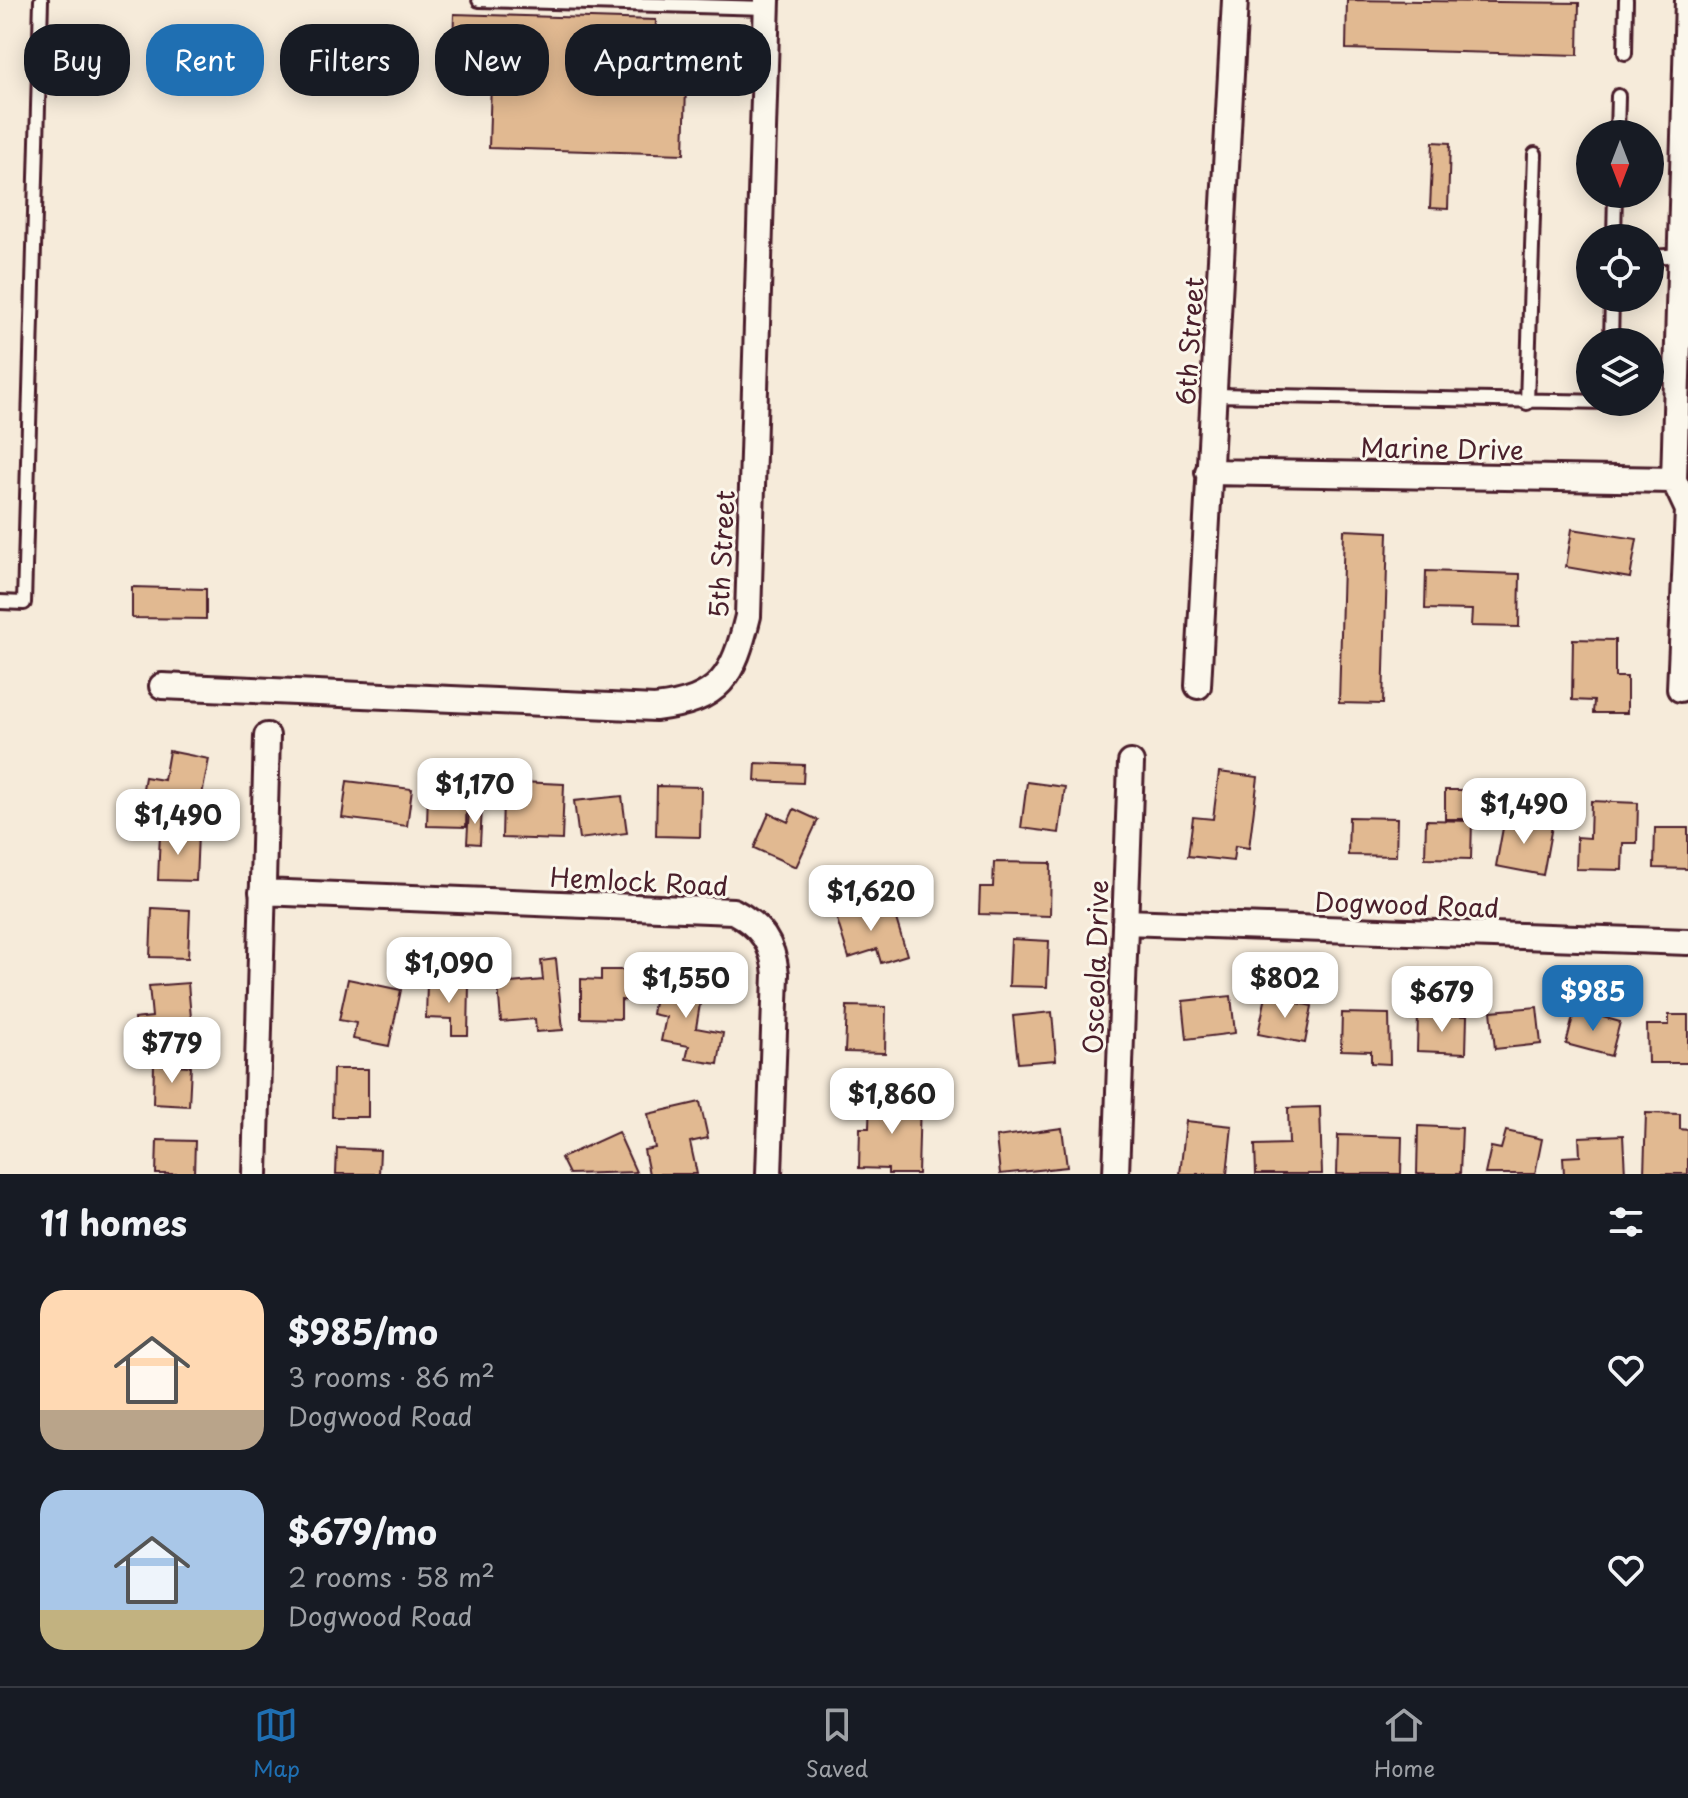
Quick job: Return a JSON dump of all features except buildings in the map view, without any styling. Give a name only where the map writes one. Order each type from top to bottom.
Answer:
[{"type":"street","name":"6th Street","points":[[1198,686],[1235,0]]},
{"type":"street","points":[[1680,689],[1688,510],[1674,480],[1676,371],[1683,298],[1688,0]]},
{"type":"street","name":"5th Street","points":[[162,686],[655,708],[693,700],[723,680],[737,660],[748,616],[767,4]]},
{"type":"street","name":"Marine Drive","points":[[1208,472],[1674,480]]},
{"type":"street","points":[[255,1174],[267,736]]},
{"type":"street","name":"Osceola Drive","points":[[1116,1174],[1131,763]]},
{"type":"street","name":"Hemlock Road","points":[[262,892],[733,911],[751,921],[765,936],[774,954],[776,974],[769,1174]]},
{"type":"street","name":"Dogwood Road","points":[[1125,922],[1688,942]]},
{"type":"lane","points":[[0,602],[24,603],[41,0]]},
{"type":"lane","points":[[479,0],[767,4]]},
{"type":"lane","points":[[1625,53],[1626,0]]},
{"type":"lane","points":[[1617,120],[1618,96]]},
{"type":"lane","points":[[1527,403],[1535,154]]},
{"type":"lane","points":[[1664,371],[1676,371]]},
{"type":"lane","points":[[1213,395],[1576,402]]}]
